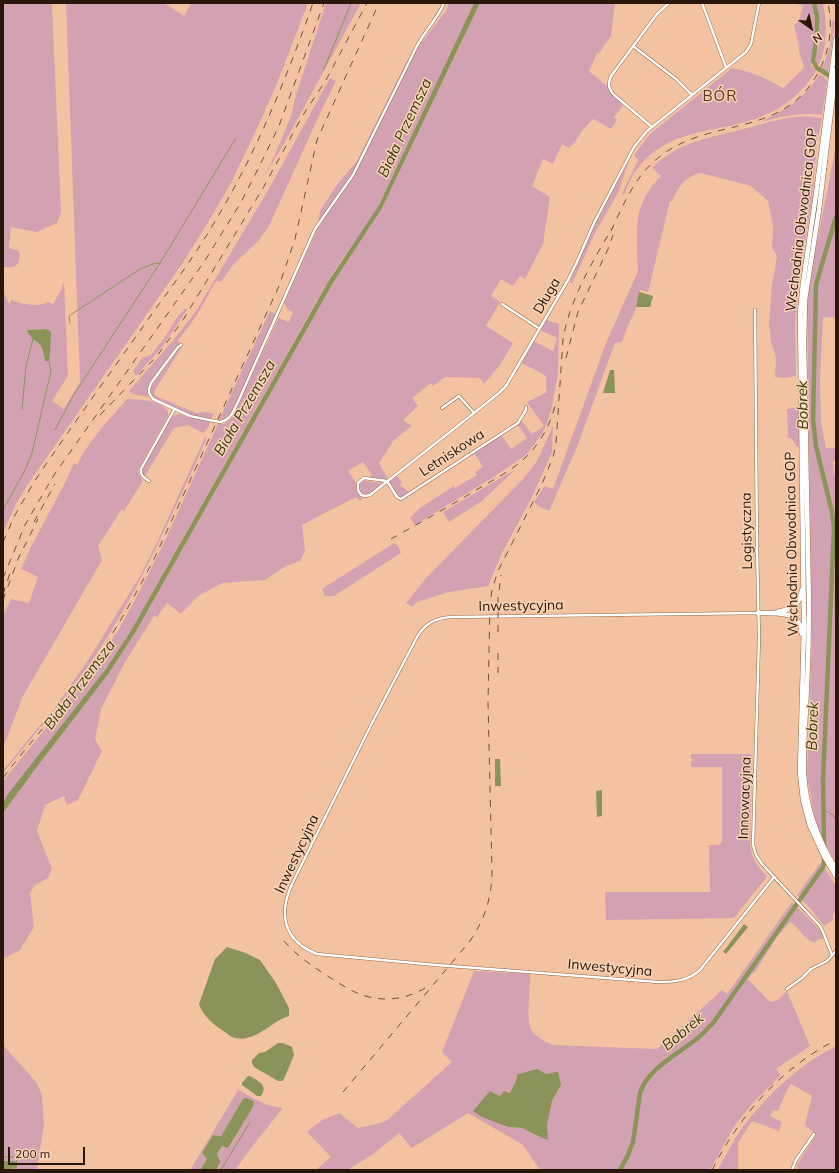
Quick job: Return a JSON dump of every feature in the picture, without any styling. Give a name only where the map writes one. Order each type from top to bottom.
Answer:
[{"type":"highway","name":"Wschodnia Obwodnica GOP","points":[[836,39],[819,210],[805,300],[804,330],[809,606],[804,771],[808,802],[818,834],[831,861],[836,876]]},
{"type":"highway","name":"Wschodnia Obwodnica GOP","points":[[834,869],[816,840],[805,809],[800,772],[804,654],[804,575],[800,313],[836,70]]},
{"type":"highway","points":[[772,613],[786,610],[796,605],[800,599],[804,575]]},
{"type":"highway","points":[[758,613],[788,615],[798,622],[802,630],[804,654]]},
{"type":"street","points":[[181,345],[151,383],[149,389],[153,399],[174,410],[190,416],[220,422],[226,421],[230,417],[238,402],[315,229],[353,175],[417,46],[444,3]]},
{"type":"street","points":[[652,127],[613,94],[609,89],[608,83],[611,76],[656,14],[668,3]]},
{"type":"street","points":[[702,3],[726,67]]},
{"type":"street","name":"Długa","points":[[387,481],[366,478],[360,480],[357,486],[360,494],[366,496],[370,495],[506,386],[576,264],[594,223],[634,147],[652,127],[746,52],[751,44],[760,3]]},
{"type":"street","points":[[633,46],[676,79],[692,95]]},
{"type":"street","points":[[502,304],[540,329]]},
{"type":"street","name":"Logistyczna","points":[[755,310],[758,613]]},
{"type":"street","points":[[442,408],[458,396],[474,413]]},
{"type":"street","name":"Letniskowa","points":[[387,481],[397,496],[401,499],[518,423],[526,410],[526,406]]},
{"type":"street","points":[[149,481],[141,474],[141,469],[174,410]]},
{"type":"street","name":"Innowacyjna","points":[[758,613],[753,845],[757,858],[820,926],[832,955]]},
{"type":"street","name":"Inwestycyjna","points":[[758,613],[452,617],[434,620],[424,627],[417,637],[371,725],[287,895],[284,911],[291,936],[304,948],[317,954],[436,965],[658,982],[680,981],[692,976],[700,970],[774,877]]},
{"type":"street","points":[[787,989],[811,969],[830,958],[836,951]]},
{"type":"street","points":[[792,1170],[796,1160],[814,1134]]},
{"type":"shaded area","points":[[3,3],[52,3],[61,212],[57,223],[37,232],[11,227],[9,248],[19,251],[19,260],[17,265],[14,267],[3,267]]},
{"type":"shaded area","points":[[66,3],[164,3],[184,16],[191,3],[308,3],[276,86],[231,183],[182,264],[28,484],[16,504],[3,533],[3,291],[10,305],[11,300],[30,305],[39,305],[48,302],[53,304],[64,281],[68,376],[52,401],[64,409],[80,382]],"holes":[[[46,329],[45,361],[44,352],[38,343],[29,335],[27,330]]]},
{"type":"shaded area","points":[[326,3],[361,3],[285,142],[263,178],[275,155],[291,116],[296,95]]},
{"type":"shaded area","points":[[449,3],[474,3],[379,205],[335,270],[316,302],[129,634],[105,670],[3,803],[3,781],[90,672],[119,629],[162,547],[218,424],[224,424],[232,418],[279,317],[289,322],[293,312],[288,310],[284,303],[317,230],[320,211],[336,186],[357,161],[407,61],[446,11]]},
{"type":"shaded area","points":[[474,3],[480,3],[382,208],[333,283],[135,633],[109,673],[3,813],[3,803],[8,794],[105,670],[129,634],[328,282],[379,205]]},
{"type":"shaded area","points":[[480,3],[615,3],[611,36],[599,53],[597,53],[589,71],[626,102],[614,117],[617,120],[611,129],[593,119],[569,148],[562,144],[553,164],[543,159],[532,186],[550,197],[543,244],[525,279],[520,276],[513,286],[501,279],[491,296],[500,302],[486,326],[513,343],[500,365],[484,384],[480,378],[445,377],[433,386],[431,383],[412,398],[418,406],[403,420],[412,426],[394,440],[379,463],[388,479],[370,477],[372,475],[363,462],[348,471],[356,483],[356,491],[362,499],[360,501],[356,497],[302,525],[305,551],[300,561],[286,566],[265,580],[223,583],[198,596],[181,614],[167,603],[157,617],[154,616],[125,662],[101,709],[95,739],[102,751],[78,800],[67,805],[64,796],[45,805],[37,831],[52,869],[48,878],[35,885],[30,893],[34,927],[20,950],[3,959],[3,813],[109,673],[135,633],[333,283],[382,208]]},
{"type":"shaded area","points":[[794,3],[823,3],[826,27],[824,51],[818,66],[816,64],[816,58],[819,45],[819,20],[817,7],[813,7],[815,35],[811,61],[816,71],[804,87],[782,106],[765,115],[739,124],[692,134],[663,146],[650,155],[638,168],[624,195],[622,194],[638,160],[634,155],[650,134],[732,68],[759,76],[783,88],[804,68],[794,25],[799,21],[803,6]]},
{"type":"shaded area","points":[[832,20],[835,22],[828,73],[822,69],[830,47]]},
{"type":"shaded area","points":[[819,75],[824,77],[827,82],[822,115],[806,114],[790,116],[758,123],[776,114],[800,98]]},
{"type":"shaded area","points":[[330,78],[336,81],[269,226],[259,240],[232,266],[221,282],[217,281],[214,284],[189,327],[178,340],[180,344],[150,383],[148,388],[148,397],[133,394],[129,391],[176,337],[196,311],[266,194]]},
{"type":"shaded area","points":[[805,116],[822,118],[817,142],[812,199],[800,272],[795,323],[796,376],[784,378],[775,377],[776,357],[771,342],[769,323],[772,286],[777,256],[772,248],[773,226],[768,201],[751,186],[701,173],[691,177],[683,183],[672,201],[670,201],[648,292],[640,290],[635,311],[622,342],[615,343],[577,447],[549,511],[538,506],[534,502],[545,486],[553,489],[606,343],[638,271],[637,228],[639,212],[651,187],[661,176],[652,168],[674,151],[696,141],[776,120]]},
{"type":"shaded area","points":[[836,144],[836,318],[823,317],[820,381],[821,421],[826,448],[836,448],[836,461],[833,461],[834,474],[836,474],[836,863],[820,834],[814,815],[807,775],[812,637],[807,307],[813,266]]},
{"type":"shaded area","points":[[629,161],[618,193],[596,231],[572,284],[570,282],[596,223]]},
{"type":"shaded area","points":[[639,292],[653,296],[650,307],[636,307]]},
{"type":"shaded area","points":[[186,308],[187,310],[162,347],[136,376],[133,371],[142,358],[151,355],[165,337],[178,316]]},
{"type":"shaded area","points":[[270,311],[276,314],[231,414],[223,421],[219,420]]},
{"type":"shaded area","points":[[546,320],[559,324],[558,374],[552,406],[542,434],[526,455],[495,476],[415,525],[410,518],[420,508],[454,486],[455,488],[477,475],[475,472],[483,467],[473,451],[500,433],[511,449],[527,438],[517,424],[521,420],[532,434],[544,426],[527,402],[547,392],[546,376],[522,363],[534,341],[553,351],[557,338],[540,330]]},
{"type":"shaded area","points":[[46,329],[51,333],[49,361],[45,361],[42,348],[27,330]]},
{"type":"shaded area","points":[[182,346],[154,394],[197,413],[207,412],[214,414],[211,419],[189,415],[156,399],[151,394],[151,387]]},
{"type":"shaded area","points":[[610,370],[614,370],[615,393],[603,393]]},
{"type":"shaded area","points":[[127,399],[143,400],[159,404],[168,411],[168,416],[138,470],[143,481],[124,511],[122,509],[98,546],[102,560],[23,696],[3,748],[3,615],[11,599],[29,603],[38,577],[21,569],[32,545],[74,463],[77,465],[93,439]]},
{"type":"shaded area","points":[[799,407],[799,447],[797,447],[791,438],[788,438],[787,409]]},
{"type":"shaded area","points":[[178,414],[210,422],[208,428],[203,433],[188,425],[174,428],[145,476],[141,470],[171,417]]},
{"type":"shaded area","points":[[553,426],[552,452],[532,497],[502,553],[488,586],[449,592],[417,602],[412,607],[406,603],[427,577],[524,478],[537,461]]},
{"type":"shaded area","points":[[205,437],[207,438],[157,545],[116,624],[77,681],[53,712],[3,773],[3,770],[53,711],[92,654],[140,576]]},
{"type":"shaded area","points":[[516,469],[482,501],[449,522],[443,512]]},
{"type":"shaded area","points":[[397,476],[402,482],[400,484],[409,493],[401,498],[398,496],[389,481]]},
{"type":"shaded area","points":[[365,480],[382,483],[372,492],[363,494],[360,492],[359,486],[361,482]]},
{"type":"shaded area","points":[[394,543],[398,546],[401,553],[334,596],[325,596],[322,589]]},
{"type":"shaded area","points":[[691,754],[752,755],[750,845],[752,854],[760,869],[767,876],[766,878],[734,918],[606,920],[605,892],[710,892],[709,845],[719,845],[722,841],[722,767],[691,767],[691,761],[693,761],[693,759],[691,759]]},
{"type":"shaded area","points":[[495,759],[500,759],[501,786],[495,786]]},
{"type":"shaded area","points":[[602,790],[602,816],[597,817],[596,791]]},
{"type":"shaded area","points":[[821,862],[836,886],[836,912],[833,914],[833,920],[824,926],[797,895]]},
{"type":"shaded area","points":[[792,902],[820,930],[824,938],[817,940],[815,943],[808,939],[790,922],[777,937],[755,972],[748,979],[770,1002],[778,1000],[787,991],[810,1046],[776,1069],[781,1075],[753,1103],[735,1125],[710,1170],[540,1170],[523,1145],[468,1113],[412,1148],[399,1133],[376,1152],[348,1170],[316,1170],[331,1157],[307,1132],[322,1120],[339,1113],[358,1128],[386,1121],[452,1062],[442,1052],[474,971],[530,974],[530,1027],[536,1035],[553,1045],[657,1049],[722,990],[727,994]],"holes":[[[555,1072],[561,1085],[552,1101],[547,1125],[540,1137],[522,1128],[508,1127],[487,1096],[490,1091],[500,1096],[510,1093],[516,1082],[517,1075],[546,1074]]]},
{"type":"shaded area","points":[[744,924],[748,927],[726,954],[723,952]]},
{"type":"shaded area","points":[[227,947],[243,952],[260,960],[276,983],[289,1008],[289,1016],[248,1038],[240,1039],[232,1037],[216,1026],[207,1018],[199,1004],[215,959]]},
{"type":"shaded area","points":[[278,1043],[283,1043],[292,1047],[294,1055],[282,1081],[278,1081],[254,1067],[252,1063],[252,1060],[259,1053],[265,1052]]},
{"type":"shaded area","points":[[3,1045],[37,1083],[42,1095],[44,1124],[37,1170],[3,1170]]},
{"type":"shaded area","points":[[836,1046],[836,1170],[797,1170],[797,1165],[816,1135],[805,1125],[812,1096],[791,1084],[778,1111],[773,1110],[770,1116],[782,1122],[779,1131],[752,1121],[738,1143],[738,1170],[718,1170],[742,1128],[762,1104],[784,1082],[809,1062]]},
{"type":"shaded area","points":[[537,1069],[546,1074],[558,1072],[561,1085],[552,1101],[547,1125],[548,1140],[522,1128],[508,1127],[482,1117],[473,1111],[490,1091],[500,1096],[504,1091],[510,1093],[516,1082],[517,1075]]},
{"type":"shaded area","points":[[248,1076],[262,1084],[264,1089],[261,1096],[257,1096],[242,1085]]},
{"type":"shaded area","points":[[238,1090],[267,1105],[283,1108],[235,1170],[216,1170],[220,1162],[217,1154],[222,1146],[227,1148],[230,1147],[253,1107],[243,1099],[221,1136],[213,1135],[202,1153],[207,1159],[200,1170],[190,1170]]},
{"type":"shaded area","points":[[246,1098],[254,1102],[253,1107],[229,1147],[227,1148],[222,1146],[217,1154],[220,1162],[216,1170],[200,1170],[207,1159],[202,1153],[213,1135],[221,1136],[243,1099]]},
{"type":"shaded area","points":[[15,1157],[17,1157],[17,1168],[9,1170],[3,1169],[3,1161],[16,1161]]},
{"type":"waterway","points":[[324,69],[351,3]]},
{"type":"waterway","name":"Bobrek","points":[[814,3],[817,17],[817,35],[813,61],[817,68],[833,78]]},
{"type":"waterway","points":[[55,430],[73,396],[160,263],[236,138]]},
{"type":"waterway","name":"Bobrek","points":[[824,846],[823,780],[834,528],[832,512],[816,446],[813,419],[816,285],[836,217]]},
{"type":"waterway","points":[[70,323],[69,316],[140,269],[160,263]]},
{"type":"waterway","points":[[22,409],[26,366],[33,339]]},
{"type":"waterway","points":[[3,510],[25,470],[32,453],[51,371],[49,361]]},
{"type":"waterway","name":"Bobrek","points":[[824,810],[828,812]]},
{"type":"waterway","points":[[830,813],[836,818]]},
{"type":"waterway","name":"Bobrek","points":[[620,1170],[633,1142],[640,1093],[644,1084],[657,1069],[699,1037],[713,1023],[823,867],[824,856]]},
{"type":"waterway","points":[[221,1170],[250,1122]]},
{"type":"waterway","points":[[3,1157],[15,1157]]},
{"type":"railway","points":[[3,542],[15,515],[34,482],[187,266],[232,193],[282,86],[313,3]]},
{"type":"railway","points":[[3,578],[25,525],[54,475],[204,262],[240,204],[279,126],[324,3]]},
{"type":"railway","points":[[100,415],[157,356],[183,320],[263,188],[303,115],[326,80],[367,3]]},
{"type":"railway","points":[[3,778],[72,693],[92,665],[121,620],[155,557],[279,286],[295,239],[317,140],[379,3]]},
{"type":"railway","points":[[611,231],[633,187],[647,168],[666,152],[686,141],[706,134],[749,123],[769,116],[788,106],[805,92],[819,71],[826,55],[830,38],[830,12],[828,3]]},
{"type":"railway","points":[[343,1092],[470,941],[487,908],[492,881],[488,703],[490,603],[492,590],[498,571],[542,484],[553,457],[556,444],[563,339],[566,324],[576,295],[613,227]]},
{"type":"railway","points":[[566,358],[578,312],[608,249],[613,235]]},
{"type":"railway","points":[[391,539],[448,507],[517,465],[532,451],[541,439],[548,426],[555,406]]},
{"type":"railway","points":[[34,522],[55,484]]},
{"type":"railway","points":[[3,600],[18,559],[38,519]]},
{"type":"railway","points":[[3,594],[10,573]]},
{"type":"railway","points":[[498,632],[498,599],[501,575]]},
{"type":"railway","points":[[498,653],[498,673]]},
{"type":"railway","points":[[284,941],[299,956],[317,969],[345,987],[364,996],[394,999],[413,994],[430,985]]},
{"type":"railway","points":[[712,1170],[735,1131],[764,1095],[797,1065],[836,1040]]},
{"type":"district","name":"BÓR","points":[[720,96]]},
{"type":"water label","name":"Biała Przemsza","points":[[405,128]]},
{"type":"water label","name":"Biała Przemsza","points":[[245,408]]},
{"type":"water label","name":"Biała Przemsza","points":[[80,685]]}]
